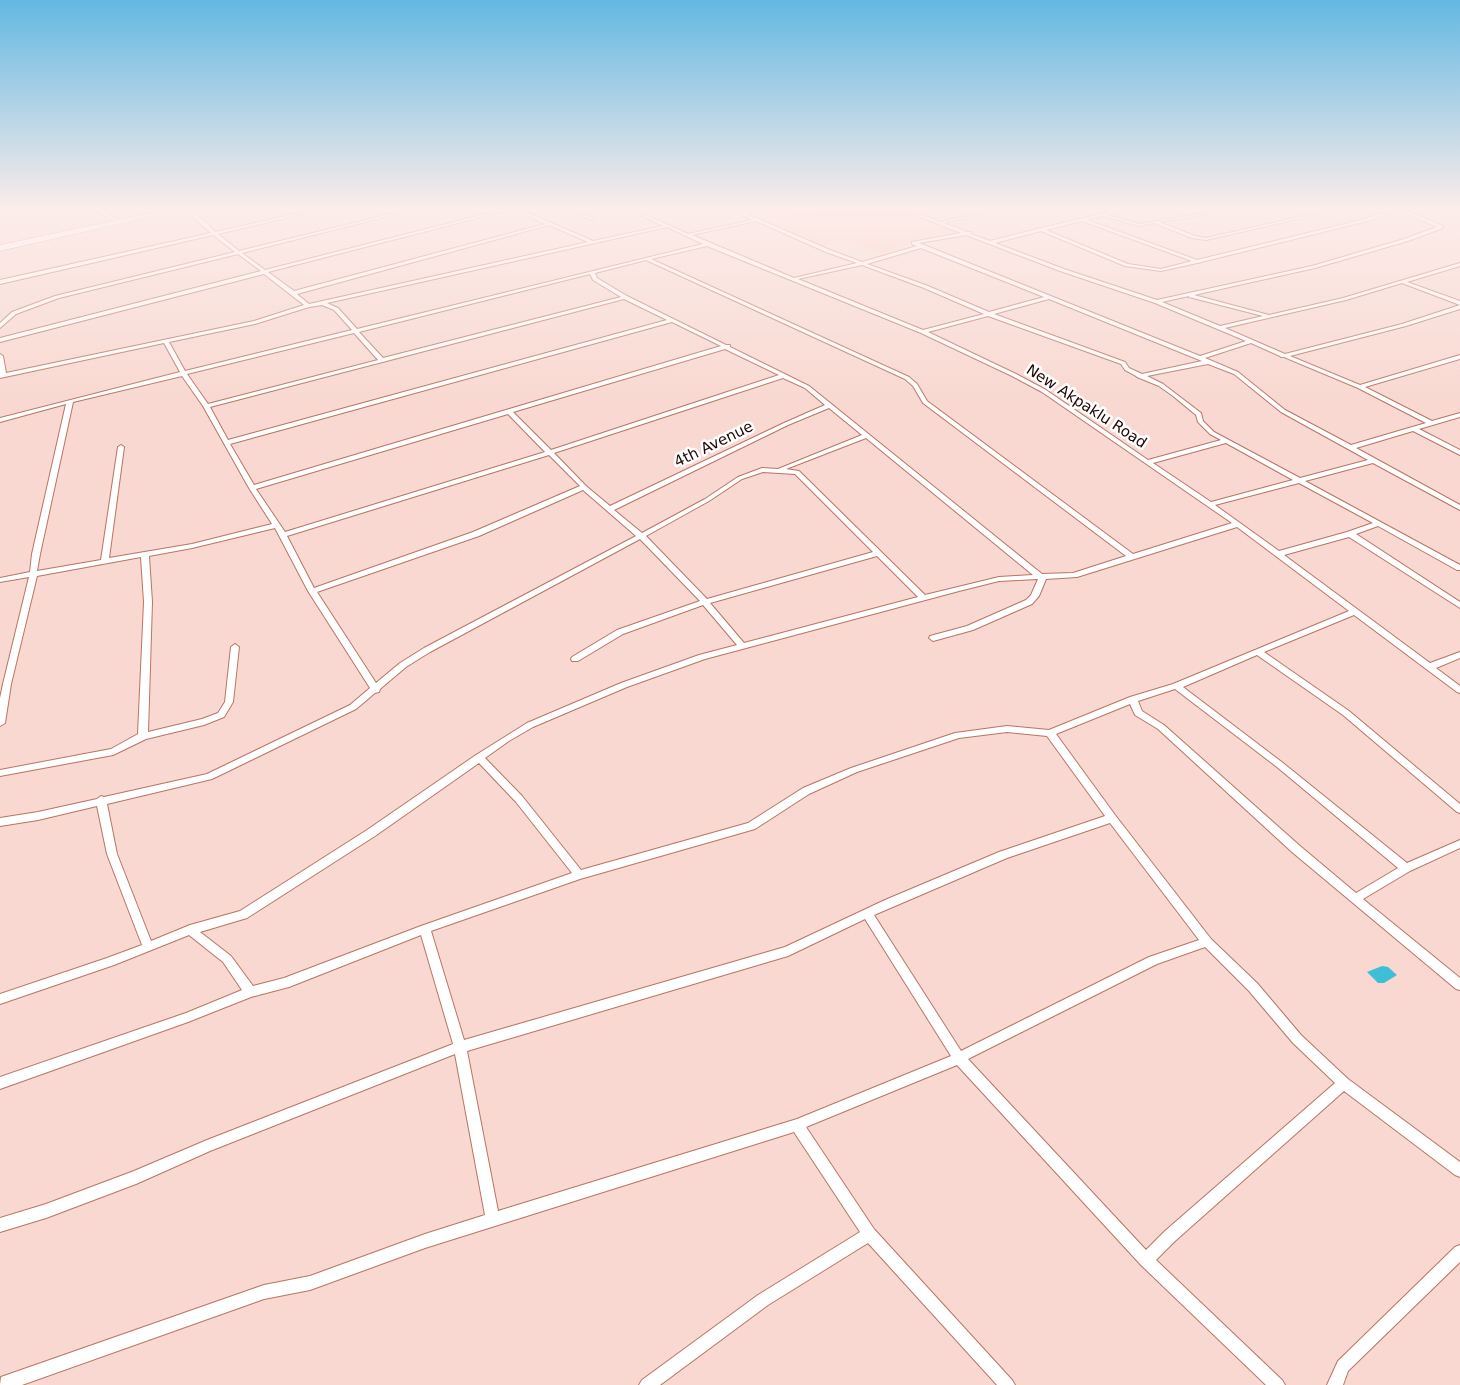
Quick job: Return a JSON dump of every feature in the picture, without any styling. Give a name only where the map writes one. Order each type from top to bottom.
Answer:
[{"type":"street","points":[[0,282],[40,273]]},
{"type":"street","points":[[0,326],[14,313],[57,297],[155,273]]},
{"type":"street","points":[[0,340],[261,273]]},
{"type":"street","points":[[264,273],[308,306]]},
{"type":"street","points":[[293,293],[369,273]]},
{"type":"street","points":[[0,356],[2,375],[271,319],[308,306],[462,273]]},
{"type":"street","points":[[0,420],[183,373],[592,273],[596,279],[625,297],[808,387],[1042,578]]},
{"type":"street","points":[[677,273],[907,378],[915,385],[925,402],[1132,557]]},
{"type":"street","name":"New Akpaklu Road","points":[[778,273],[923,332],[1036,387],[1211,504],[1353,612],[1460,690]]},
{"type":"street","points":[[794,279],[821,273]]},
{"type":"street","points":[[886,273],[1123,363],[1127,370],[1162,385],[1175,395],[1198,414],[1200,421],[1212,433],[1460,568]]},
{"type":"street","points":[[984,273],[1210,361],[1236,373],[1283,411],[1460,508]]},
{"type":"street","points":[[1076,273],[1157,302],[1360,387],[1434,424]]},
{"type":"street","points":[[1157,302],[1289,273]]},
{"type":"street","points":[[1219,328],[1270,317],[1433,273]]},
{"type":"street","points":[[1404,282],[1460,303]]},
{"type":"street","points":[[1189,296],[1270,317]]},
{"type":"street","points":[[206,406],[625,297]]},
{"type":"street","points":[[923,332],[1049,298]]},
{"type":"street","points":[[324,304],[336,309],[381,360]]},
{"type":"street","points":[[1283,356],[1404,325],[1460,307]]},
{"type":"street","points":[[226,443],[673,320]]},
{"type":"street","points":[[166,341],[183,373],[206,406],[252,488],[283,535],[312,591],[376,690]]},
{"type":"street","points":[[1199,358],[1250,342]]},
{"type":"street","points":[[252,488],[728,346]]},
{"type":"street","points":[[1360,387],[1460,357]]},
{"type":"street","points":[[1138,376],[1210,361]]},
{"type":"street","points":[[283,535],[551,452],[785,375]]},
{"type":"street","points":[[0,723],[6,684],[33,576],[70,402]]},
{"type":"street","name":"4th Avenue","points":[[610,509],[786,424],[830,405]]},
{"type":"street","points":[[510,412],[584,486],[641,536],[705,602],[742,646]]},
{"type":"street","points":[[1349,448],[1416,430],[1460,415]]},
{"type":"street","points":[[1416,430],[1460,454]]},
{"type":"street","points":[[780,469],[867,435]]},
{"type":"street","points":[[1147,462],[1226,441]]},
{"type":"street","points":[[105,562],[121,446]]},
{"type":"street","points":[[1211,504],[1373,461]]},
{"type":"street","points":[[0,822],[38,816],[101,800],[209,777],[339,715],[376,690],[404,665],[426,650],[707,500],[740,478],[762,470],[780,469],[797,472],[924,598]]},
{"type":"street","points":[[312,591],[476,534],[584,486]]},
{"type":"street","points":[[0,1000],[190,930],[243,915],[371,833],[479,757],[530,725],[624,685],[684,662],[924,598],[999,579],[1074,575],[1238,524]]},
{"type":"street","points":[[1278,554],[1350,534],[1378,524]]},
{"type":"street","points":[[0,580],[33,576],[145,555],[277,525]]},
{"type":"street","points":[[1350,534],[1460,606]]},
{"type":"street","points":[[575,659],[620,632],[705,602],[878,553]]},
{"type":"street","points":[[143,736],[148,602],[145,555]]},
{"type":"street","points":[[933,638],[970,628],[1029,602],[1035,596],[1042,578]]},
{"type":"street","points":[[0,1083],[188,1017],[250,992],[286,983],[425,929],[579,875],[751,826],[806,791],[838,777],[958,735],[1007,729],[1050,733],[1133,699],[1176,686],[1353,612]]},
{"type":"street","points":[[0,773],[113,752],[143,736],[204,722],[221,715],[230,702],[235,647]]},
{"type":"street","points":[[1258,652],[1346,713],[1455,799],[1460,809]]},
{"type":"street","points":[[1428,667],[1460,655]]},
{"type":"street","points":[[1176,686],[1280,765],[1406,868]]},
{"type":"street","points":[[1133,699],[1138,713],[1161,727],[1290,843],[1460,985]]},
{"type":"street","points":[[1050,733],[1206,942],[1253,988],[1298,1039],[1344,1083],[1460,1170]]},
{"type":"street","points":[[479,757],[519,799],[579,875]]},
{"type":"street","points":[[101,800],[112,854],[148,947]]},
{"type":"street","points":[[0,1225],[46,1211],[136,1178],[207,1146],[460,1047],[788,951],[867,914],[1003,855],[1112,818]]},
{"type":"street","points":[[1356,898],[1406,868],[1460,844]]},
{"type":"street","points":[[867,914],[959,1058],[1146,1260],[1277,1385]]},
{"type":"street","points":[[425,929],[460,1047],[493,1220]]},
{"type":"street","points":[[190,930],[227,959],[250,992]]},
{"type":"street","points":[[1,1385],[264,1292],[310,1283],[493,1220],[797,1125],[959,1058],[1152,960],[1206,942]]},
{"type":"street","points":[[1146,1260],[1177,1230],[1344,1083]]},
{"type":"street","points":[[797,1125],[869,1234],[1007,1385]]},
{"type":"street","points":[[647,1385],[763,1300],[869,1234]]},
{"type":"street","points":[[1335,1385],[1343,1366],[1460,1252]]},
{"type":"water","points":[[1382,966],[1388,967],[1397,975],[1384,983],[1378,983],[1367,972]]}]
